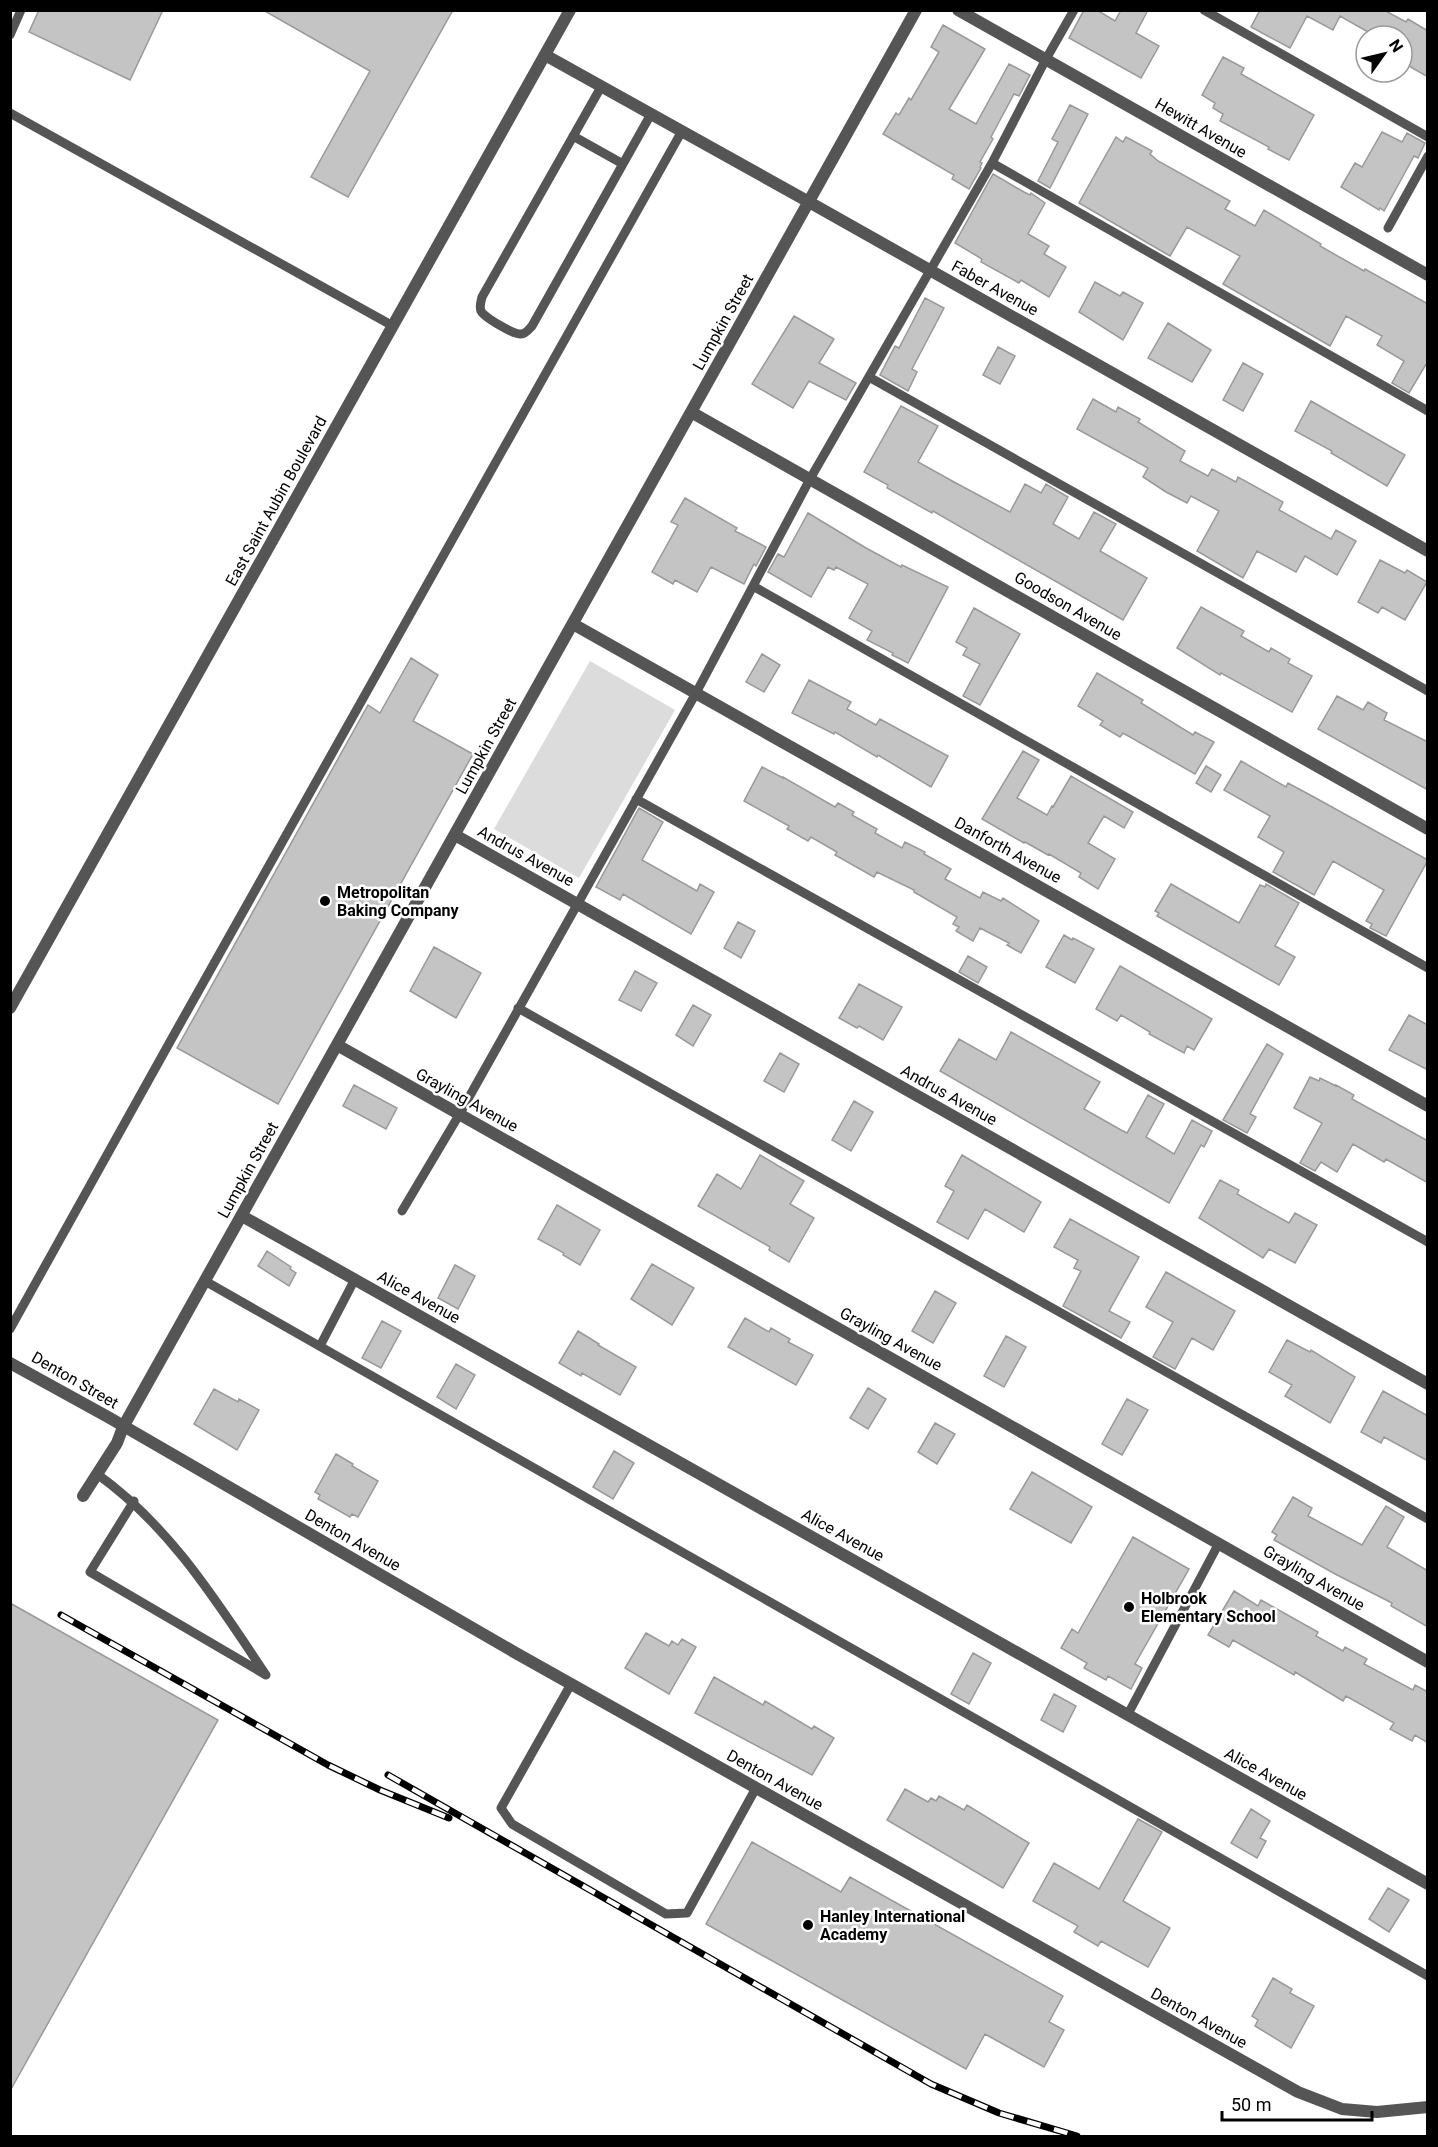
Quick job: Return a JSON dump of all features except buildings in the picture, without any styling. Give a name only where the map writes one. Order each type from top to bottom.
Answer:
[{"type":"street","name":"East Saint Aubin Boulevard","points":[[10,1008],[570,10]]},
{"type":"street","name":"Lumpkin Street","points":[[83,1496],[117,1443],[123,1427],[916,10]]},
{"type":"street","name":"Hewitt Avenue","points":[[958,10],[1428,275]]},
{"type":"street","name":"Faber Avenue","points":[[545,55],[1428,551]]},
{"type":"street","name":"Goodson Avenue","points":[[691,412],[1428,829]]},
{"type":"street","name":"Danforth Avenue","points":[[573,624],[1428,1106]]},
{"type":"street","name":"Andrus Avenue","points":[[455,835],[1428,1384]]},
{"type":"street","name":"Grayling Avenue","points":[[337,1046],[1428,1662]]},
{"type":"street","name":"Alice Avenue","points":[[242,1216],[1428,1884]]},
{"type":"street","name":"Denton Street","points":[[10,1363],[123,1427]]},
{"type":"street","name":"Denton Avenue","points":[[123,1427],[571,1684],[1298,2092],[1342,2109],[1377,2112],[1428,2107]]},
{"type":"lane","points":[[10,35],[21,10]]},
{"type":"lane","points":[[402,1211],[696,693],[810,479],[992,163],[1074,10]]},
{"type":"lane","points":[[1204,10],[1428,138]]},
{"type":"lane","points":[[601,87],[486,288],[479,305],[481,312],[487,318],[505,328],[521,334],[532,326],[651,114]]},
{"type":"lane","points":[[10,113],[393,326]]},
{"type":"lane","points":[[10,1329],[682,131]]},
{"type":"lane","points":[[573,136],[623,164]]},
{"type":"lane","points":[[1388,228],[1428,156]]},
{"type":"lane","points":[[992,163],[1428,411]]},
{"type":"lane","points":[[869,377],[1428,691]]},
{"type":"lane","points":[[753,586],[1428,968]]},
{"type":"lane","points":[[636,799],[1428,1242]]},
{"type":"lane","points":[[518,1008],[1428,1519]]},
{"type":"lane","points":[[320,1346],[355,1280]]},
{"type":"lane","points":[[205,1281],[1428,1976]]},
{"type":"lane","points":[[97,1474],[134,1502],[199,1576],[266,1675],[90,1572],[134,1502]]},
{"type":"lane","points":[[1128,1714],[1219,1543]]},
{"type":"lane","points":[[571,1684],[501,1808],[512,1824],[666,1914],[687,1913],[756,1788]]},
{"type":"shaded area","points":[[590,661],[675,710],[579,878],[494,829]]},
{"type":"railway","points":[[61,1615],[328,1765],[380,1790],[449,1818]]},
{"type":"railway","points":[[388,1775],[931,2084],[999,2113],[1077,2136]]},
{"type":"place","name":"Metropolitan Baking Company","points":[[325,901]]},
{"type":"place","name":"Holbrook Elementary School","points":[[1129,1607]]},
{"type":"place","name":"Hanley International Academy","points":[[808,1925]]}]
